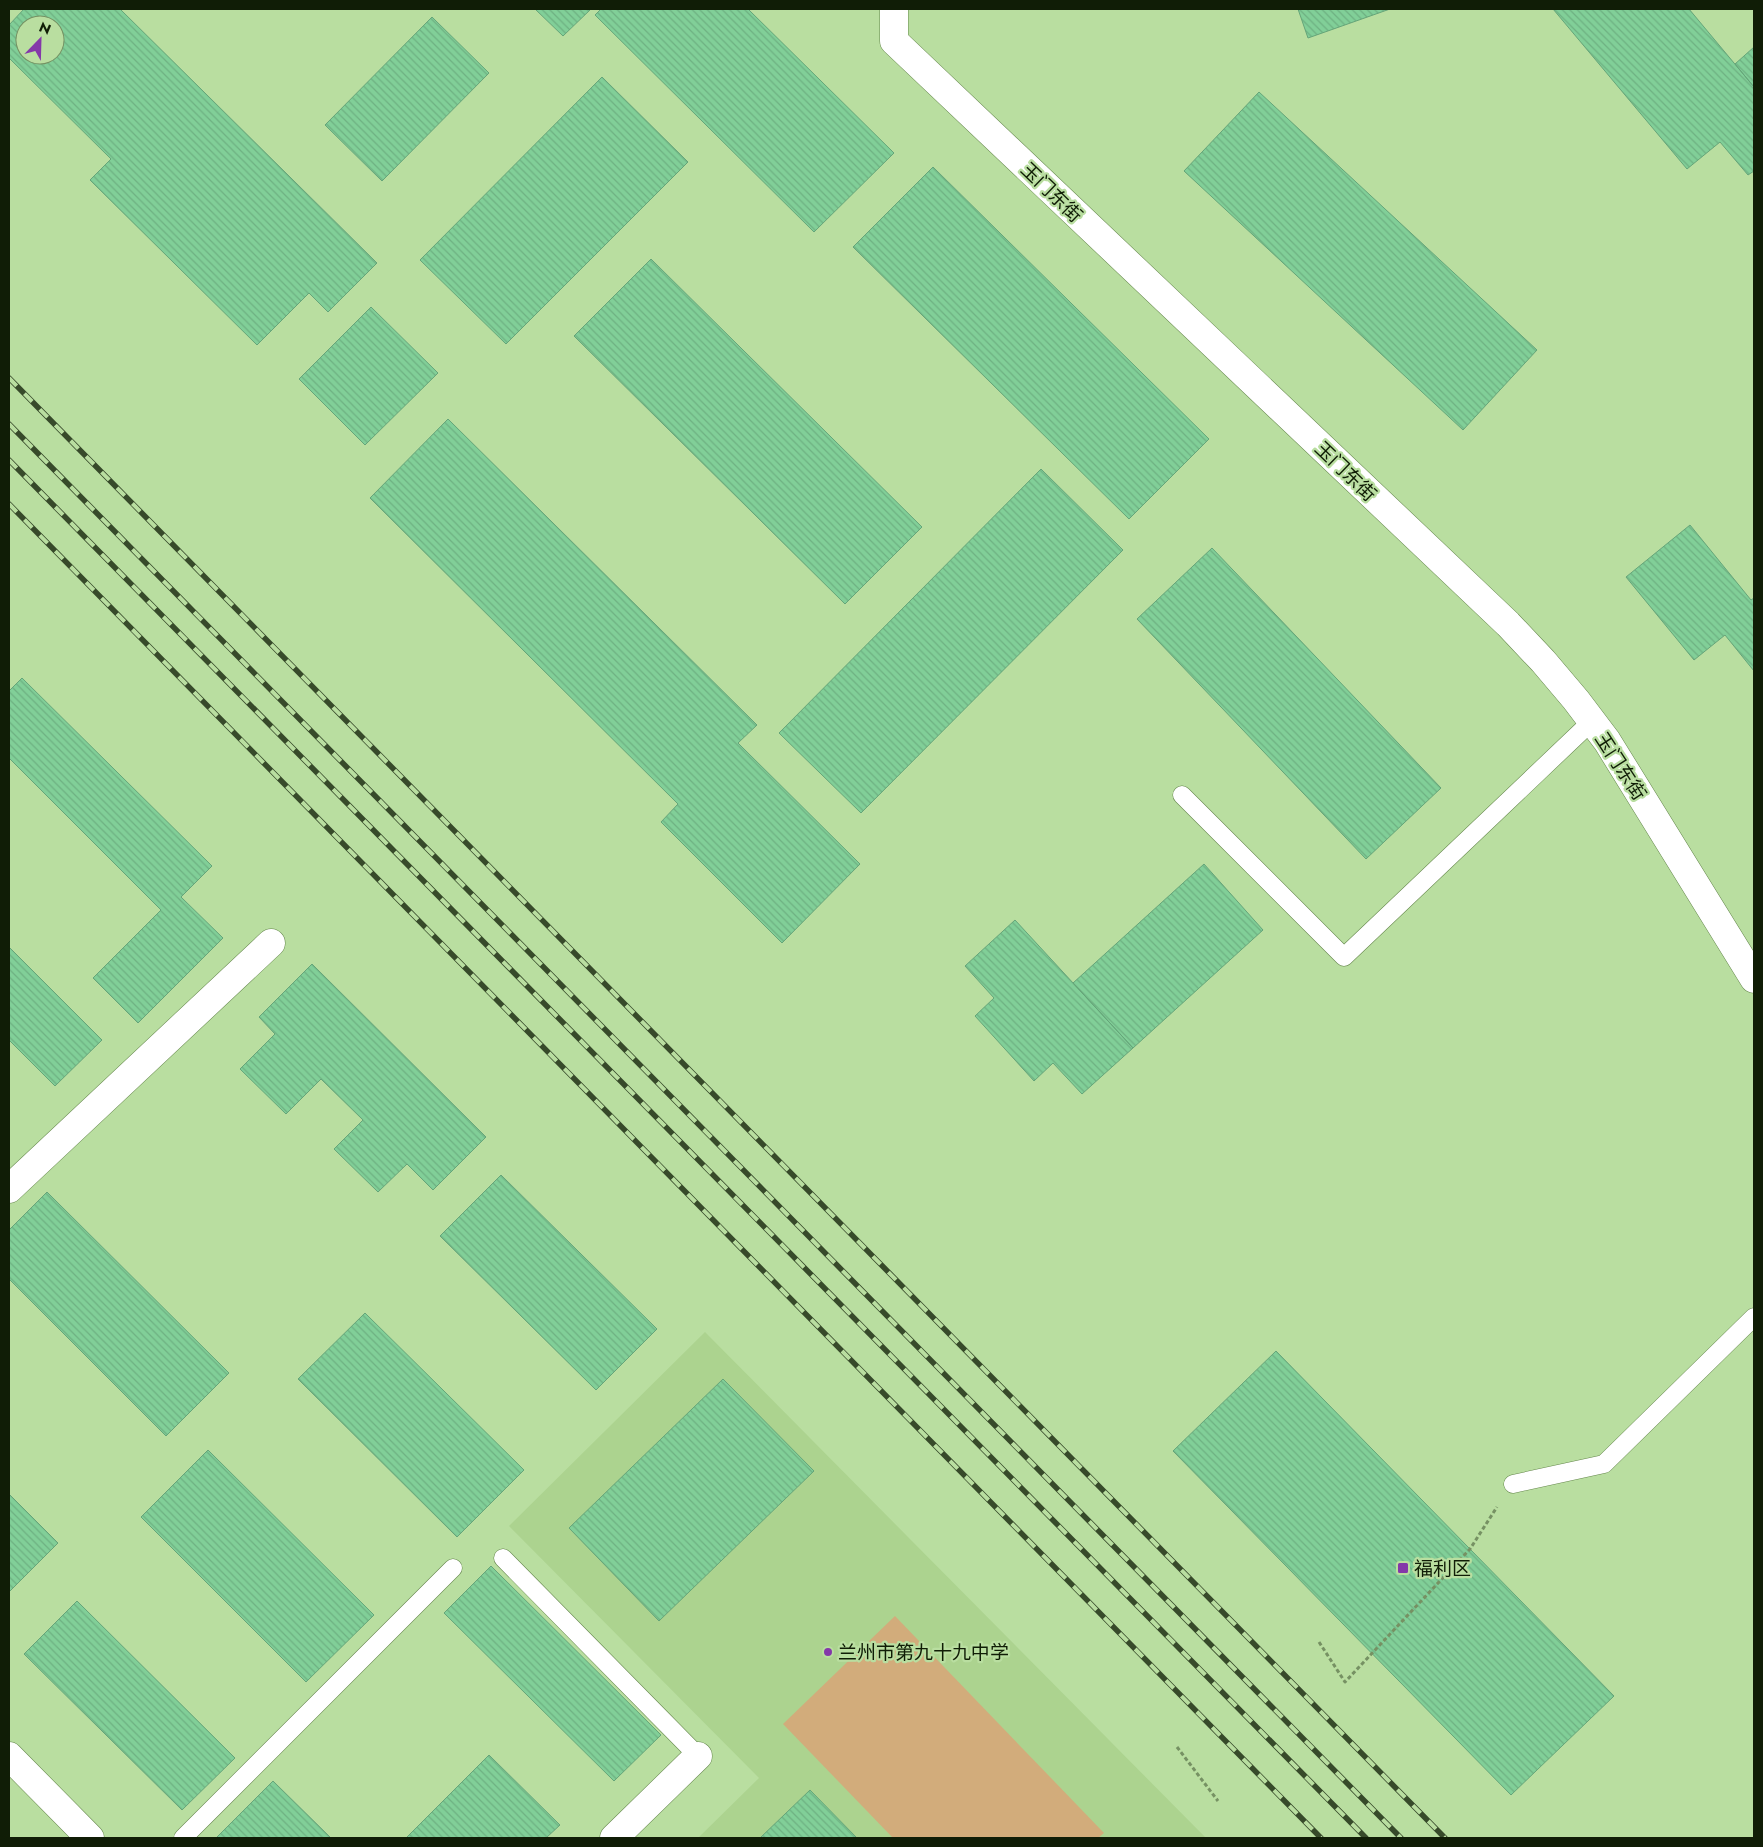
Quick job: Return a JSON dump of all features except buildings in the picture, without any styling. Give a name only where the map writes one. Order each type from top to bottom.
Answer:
[{"type":"street","name":"玉门东街","points":[[894,9],[894,41],[1508,624],[1543,661],[1592,721],[1634,783],[1659,827],[1754,979]]},
{"type":"street","points":[[9,1189],[271,943]]},
{"type":"street","points":[[9,1756],[90,1838]]},
{"type":"street","points":[[614,1838],[698,1756]]},
{"type":"lane","points":[[1182,795],[1344,956],[1592,721]]},
{"type":"lane","points":[[1513,1484],[1604,1464],[1754,1317]]},
{"type":"lane","points":[[503,1558],[698,1756]]},
{"type":"lane","points":[[184,1838],[453,1568]]},
{"type":"path","points":[[1319,1642],[1345,1682],[1470,1549],[1513,1484]]},
{"type":"path","points":[[1178,1747],[1218,1801]]},
{"type":"shaded area","name":"兰州市第九十九中学","points":[[705,1332],[1206,1838],[698,1838],[759,1778],[509,1526]]},
{"type":"shaded area","points":[[895,1616],[1104,1833],[1098,1838],[893,1838],[783,1724]]},
{"type":"railway","points":[[9,378],[1445,1838]]},
{"type":"railway","points":[[9,424],[1401,1838]]},
{"type":"railway","points":[[9,460],[1366,1838]]},
{"type":"railway","points":[[9,504],[1321,1838]]},
{"type":"place","name":"福利区","points":[[1403,1568]]},
{"type":"place","name":"兰州市第九十九中学","points":[[828,1652]]}]
